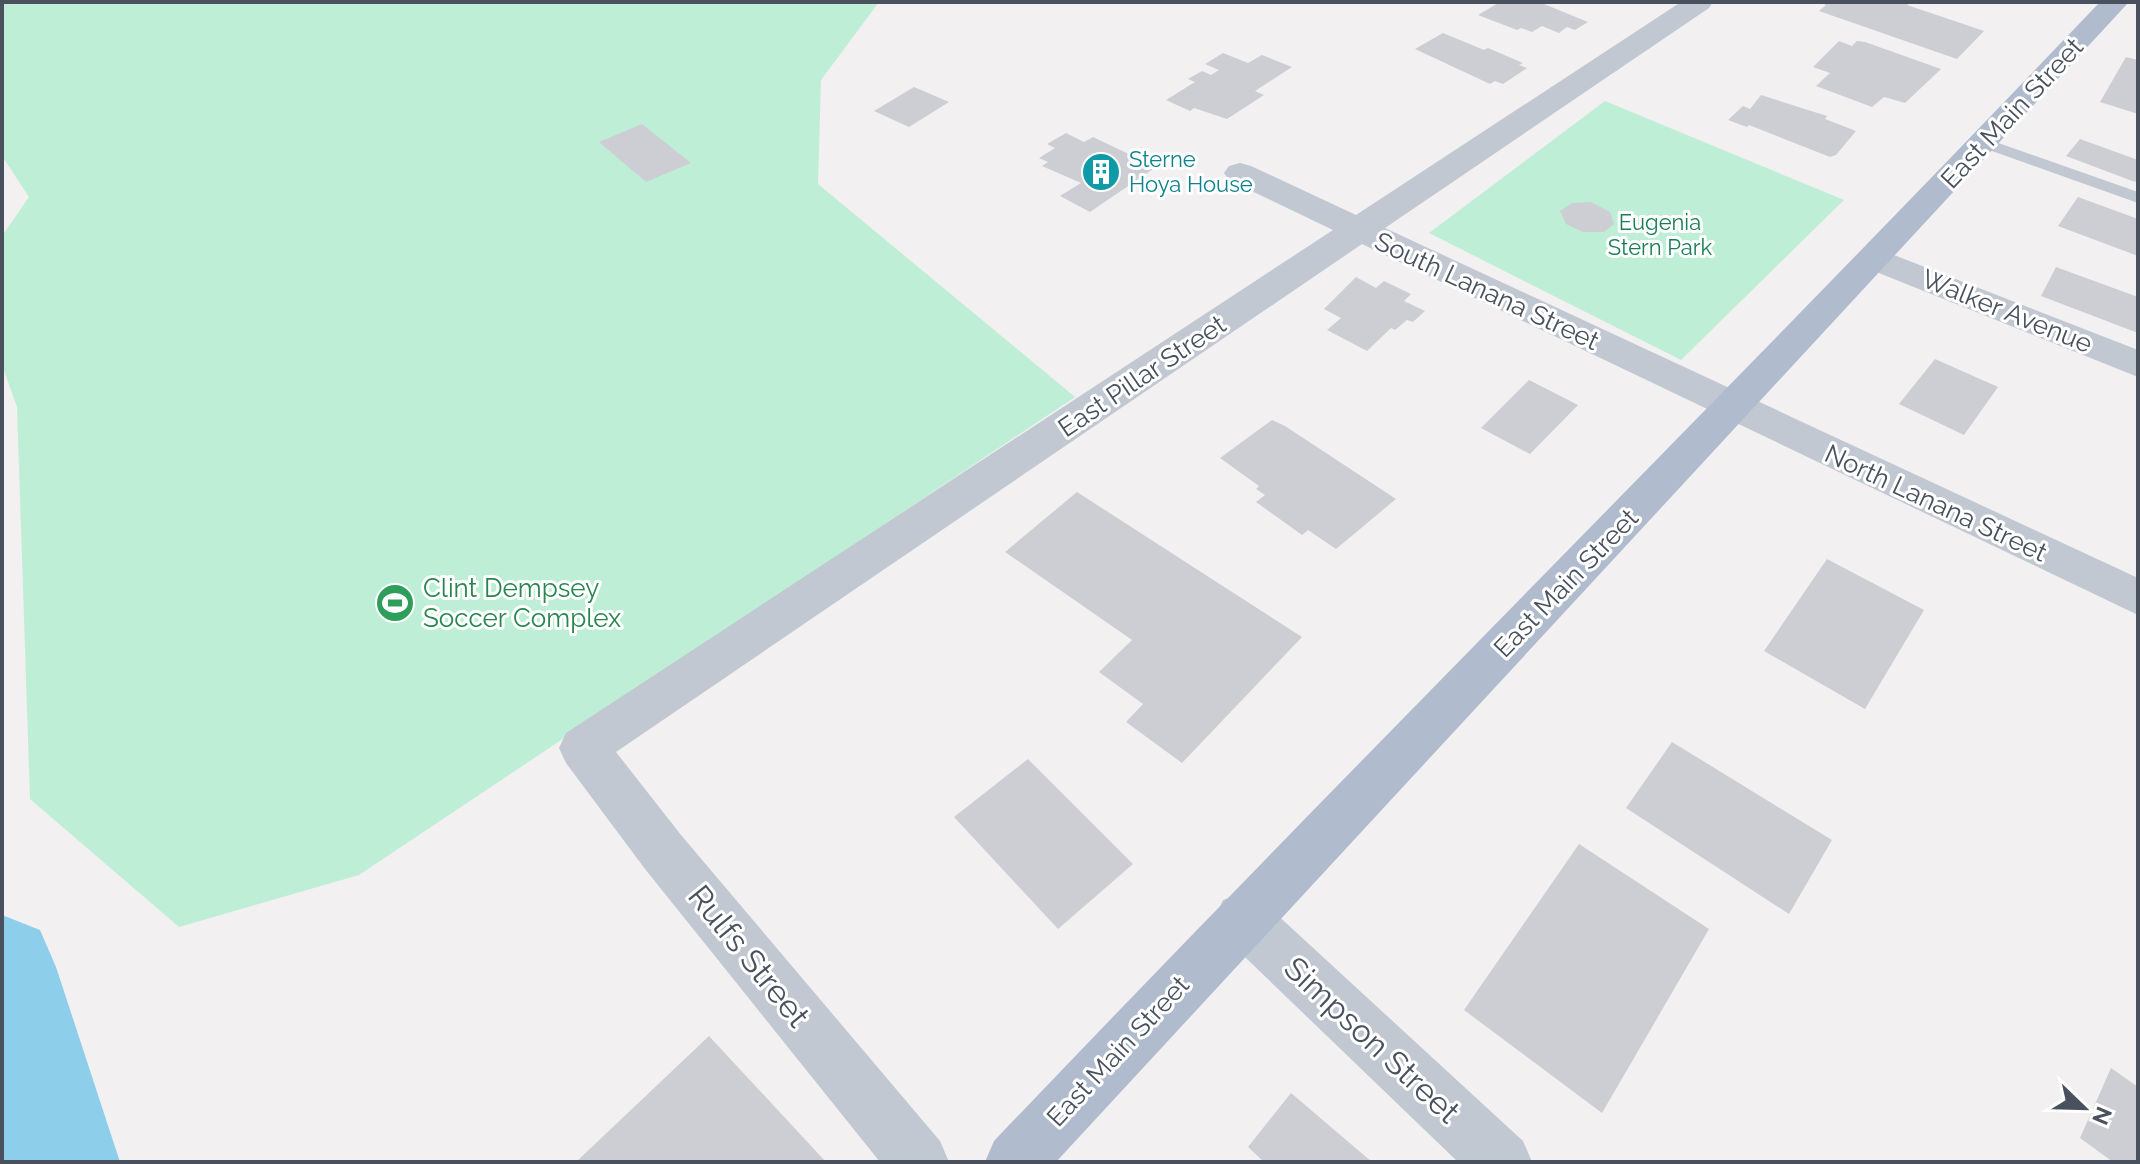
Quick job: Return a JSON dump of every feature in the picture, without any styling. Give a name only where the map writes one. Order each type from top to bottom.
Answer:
[{"type":"main road","name":"East Main Street","points":[[1015,1162],[1242,918],[1734,409],[2115,2]]},
{"type":"street","name":"East Pillar Street","points":[[583,748],[1699,2]]},
{"type":"street","name":"South Lanana Street","points":[[1240,173],[1734,409]]},
{"type":"street","name":"Walker Avenue","points":[[1876,259],[2138,364]]},
{"type":"street","name":"North Lanana Street","points":[[1734,409],[2138,598]]},
{"type":"street","name":"Rulfs Street","points":[[583,748],[663,852],[919,1162]]},
{"type":"street","name":"Simpson Street","points":[[1242,918],[1502,1162]]},
{"type":"lane","points":[[1984,143],[2138,198]]},
{"type":"green space","name":"Clint Dempsey Soccer Complex","points":[[2,2],[879,2],[821,80],[818,184],[1075,397],[359,875],[179,927],[30,799],[17,407],[2,365],[2,236],[29,197],[2,156]]},
{"type":"green space","name":"Eugenia Stern Park","points":[[1605,101],[1844,200],[1681,360],[1429,233]]},
{"type":"building","points":[[1500,2],[1539,2],[1588,22],[1575,30],[1567,27],[1559,33],[1542,26],[1532,32],[1521,28],[1517,30],[1478,15]]},
{"type":"building","points":[[1819,2],[1911,2],[1907,5],[1984,31],[1957,59],[1819,11],[1826,5]]},
{"type":"building","points":[[1443,33],[1484,50],[1488,48],[1523,63],[1519,65],[1527,68],[1503,84],[1495,81],[1490,84],[1415,49]]},
{"type":"building","points":[[1839,41],[1852,46],[1857,41],[1865,42],[1941,69],[1905,103],[1884,97],[1872,107],[1816,86],[1830,73],[1813,67]]},
{"type":"building","points":[[1223,53],[1248,63],[1262,55],[1292,67],[1255,91],[1264,95],[1227,119],[1194,108],[1190,111],[1166,100],[1195,82],[1188,79],[1202,71],[1211,75],[1219,70],[1205,64]]},
{"type":"building","points":[[2126,57],[2138,60],[2138,114],[2100,102]]},
{"type":"building","points":[[914,87],[949,102],[909,127],[874,111]]},
{"type":"building","points":[[1761,95],[1827,116],[1825,119],[1856,131],[1836,155],[1830,157],[1749,125],[1747,127],[1728,120],[1743,106],[1750,109]]},
{"type":"building","points":[[642,124],[691,163],[646,182],[599,142]]},
{"type":"building","name":"Sterne Hoya House","points":[[1066,133],[1084,142],[1093,137],[1156,167],[1090,212],[1060,196],[1081,183],[1042,166],[1048,162],[1039,158],[1055,148],[1047,144]]},
{"type":"building","points":[[2080,139],[2138,160],[2138,178],[2135,182],[2066,156]]},
{"type":"building","points":[[2078,197],[2138,219],[2138,256],[2058,226]]},
{"type":"building","points":[[1591,202],[1610,212],[1614,224],[1604,232],[1583,232],[1566,224],[1560,211],[1572,203]]},
{"type":"building","points":[[2056,267],[2138,297],[2138,333],[2041,296]]},
{"type":"building","points":[[1356,277],[1376,288],[1384,281],[1411,294],[1404,301],[1425,311],[1413,322],[1407,320],[1395,330],[1391,328],[1367,351],[1327,330],[1341,318],[1324,309]]},
{"type":"building","points":[[1935,359],[1998,387],[1964,435],[1899,404]]},
{"type":"building","points":[[1529,380],[1578,405],[1530,454],[1481,428]]},
{"type":"building","points":[[1272,420],[1396,499],[1336,549],[1308,530],[1302,535],[1256,502],[1265,495],[1256,489],[1259,486],[1220,458]]},
{"type":"building","points":[[1077,492],[1302,637],[1182,763],[1126,722],[1143,704],[1099,672],[1132,640],[1005,552]]},
{"type":"building","points":[[1827,559],[1924,610],[1865,709],[1764,651]]},
{"type":"building","points":[[1672,742],[1832,840],[1789,914],[1626,808]]},
{"type":"building","points":[[1028,759],[1133,864],[1058,929],[954,817]]},
{"type":"building","points":[[1579,844],[1709,929],[1602,1113],[1464,1010]]},
{"type":"building","points":[[709,1036],[826,1162],[576,1162]]},
{"type":"building","points":[[2111,1068],[2138,1087],[2138,1162],[2113,1162],[2080,1138]]},
{"type":"building","points":[[1291,1093],[1372,1162],[1264,1162],[1248,1147]]},
{"type":"waterway","points":[[2,967],[61,1162]]},
{"type":"place","name":"Sterne Hoya House","points":[[1101,172]]},
{"type":"place","name":"Clint Dempsey Soccer Complex","points":[[395,603]]}]
